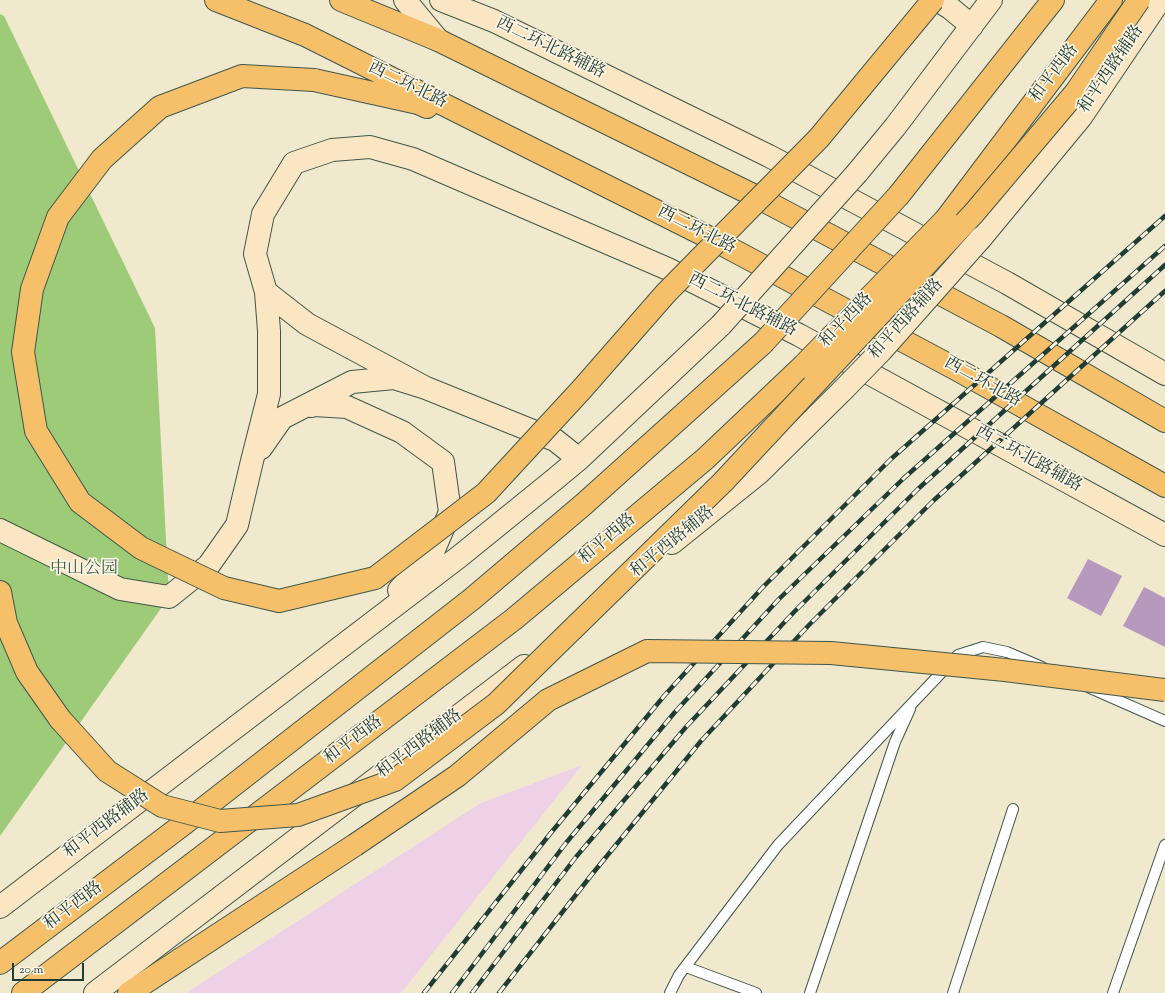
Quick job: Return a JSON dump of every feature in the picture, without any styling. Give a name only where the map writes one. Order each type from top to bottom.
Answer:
[{"type":"highway","name":"西二环北路","points":[[216,0],[305,35],[714,240],[942,361],[1165,486]]},
{"type":"highway","points":[[341,0],[438,40],[764,201],[1001,326],[1165,421]]},
{"type":"highway","points":[[533,149],[418,103],[314,80],[242,76],[160,107],[102,159],[58,217],[32,289],[23,352],[36,431],[80,502],[141,548],[224,588],[279,601],[375,578],[486,493],[582,389],[666,293],[819,138],[933,0]]},
{"type":"highway","name":"和平西路","points":[[0,963],[181,826],[472,599],[584,504],[763,344],[899,195],[1053,0]]},
{"type":"highway","name":"和平西路","points":[[23,993],[514,619],[705,459],[802,367],[946,219],[1111,0]]},
{"type":"highway","points":[[0,592],[6,623],[27,672],[60,719],[107,771],[162,806],[220,822],[298,815],[395,780],[496,704],[723,482],[974,213],[1076,92],[1139,0]]},
{"type":"highway","points":[[129,993],[355,845],[450,780],[548,700],[647,652],[831,653],[1005,670],[1165,690]]},
{"type":"main road","points":[[404,0],[438,40]]},
{"type":"main road","name":"西二环北路辅路","points":[[441,0],[494,21],[769,156],[1007,283],[1165,374]]},
{"type":"main road","points":[[937,0],[950,8],[972,26]]},
{"type":"main road","name":"和平西路辅路","points":[[0,907],[460,556],[579,459],[721,325],[857,173],[895,127],[991,0]]},
{"type":"main road","name":"和平西路辅路","points":[[95,993],[558,640],[652,560],[759,474],[881,351],[981,238],[1081,116],[1160,0]]},
{"type":"main road","name":"西二环北路辅路","points":[[0,530],[120,589],[169,597],[209,565],[237,525],[270,394],[269,331],[266,292],[255,254],[263,214],[294,163],[332,150],[370,147],[413,159],[689,279],[799,335],[1165,536]]},
{"type":"main road","points":[[266,292],[307,324],[426,388]]},
{"type":"main road","points":[[252,461],[282,418],[352,382],[394,378],[426,388],[555,440],[579,459]]},
{"type":"main road","points":[[282,418],[314,404],[347,407],[402,432],[443,462],[450,512],[433,552],[368,627]]},
{"type":"lane","points":[[670,993],[679,975],[778,845],[958,655],[983,647],[1007,652],[1165,721]]},
{"type":"lane","points":[[810,993],[895,742],[914,702]]},
{"type":"lane","points":[[953,993],[1013,809]]},
{"type":"lane","points":[[1113,993],[1165,845]]},
{"type":"lane","points":[[686,967],[756,993]]},
{"type":"shaded area","points":[[582,765],[401,993],[186,993],[481,803]]},
{"type":"green space","name":"中山公园","points":[[0,14],[4,16],[155,328],[169,597],[0,836]]},
{"type":"building","points":[[1088,559],[1122,576],[1101,616],[1067,598]]},
{"type":"building","points":[[1144,587],[1165,598],[1165,647],[1123,626]]},
{"type":"railway","points":[[424,993],[550,834],[664,696],[763,587],[891,459],[1165,216]]},
{"type":"railway","points":[[452,993],[566,843],[675,712],[779,599],[904,478],[1165,246]]},
{"type":"railway","points":[[472,993],[576,857],[686,727],[795,611],[918,489],[1165,265]]},
{"type":"railway","points":[[499,993],[593,873],[701,741],[809,625],[933,501],[1165,291]]}]
